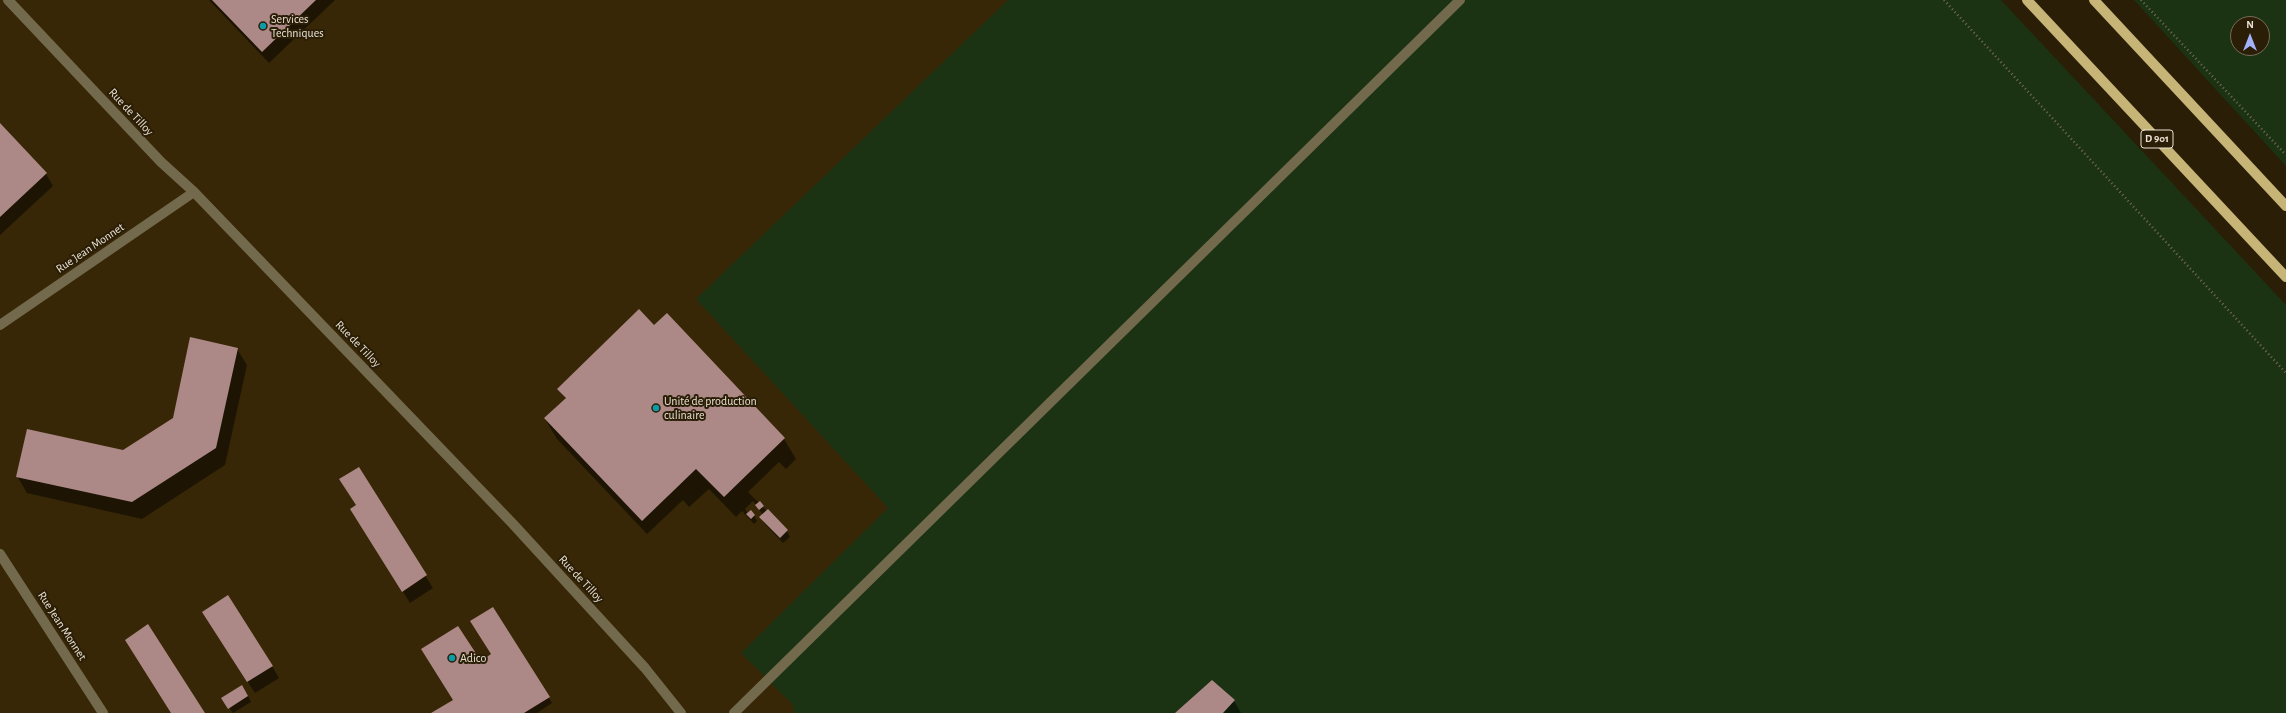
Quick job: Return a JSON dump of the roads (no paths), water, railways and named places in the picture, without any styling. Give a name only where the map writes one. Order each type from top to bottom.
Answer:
[{"type":"main road","name":"D 901","points":[[2028,0],[2286,277]]},
{"type":"main road","points":[[2094,0],[2286,206]]},
{"type":"street","name":"Rue de Tilloy","points":[[8,0],[161,162],[194,192],[514,524],[645,668],[681,713]]},
{"type":"street","points":[[734,713],[1460,0]]},
{"type":"street","name":"Rue Jean Monnet","points":[[0,325],[194,192]]},
{"type":"street","name":"Rue Jean Monnet","points":[[0,554],[103,713]]},
{"type":"place","name":"Services Techniques","points":[[263,26]]},
{"type":"place","name":"Unité de production culinaire","points":[[656,408]]},
{"type":"place","name":"Adico","points":[[452,658]]}]
